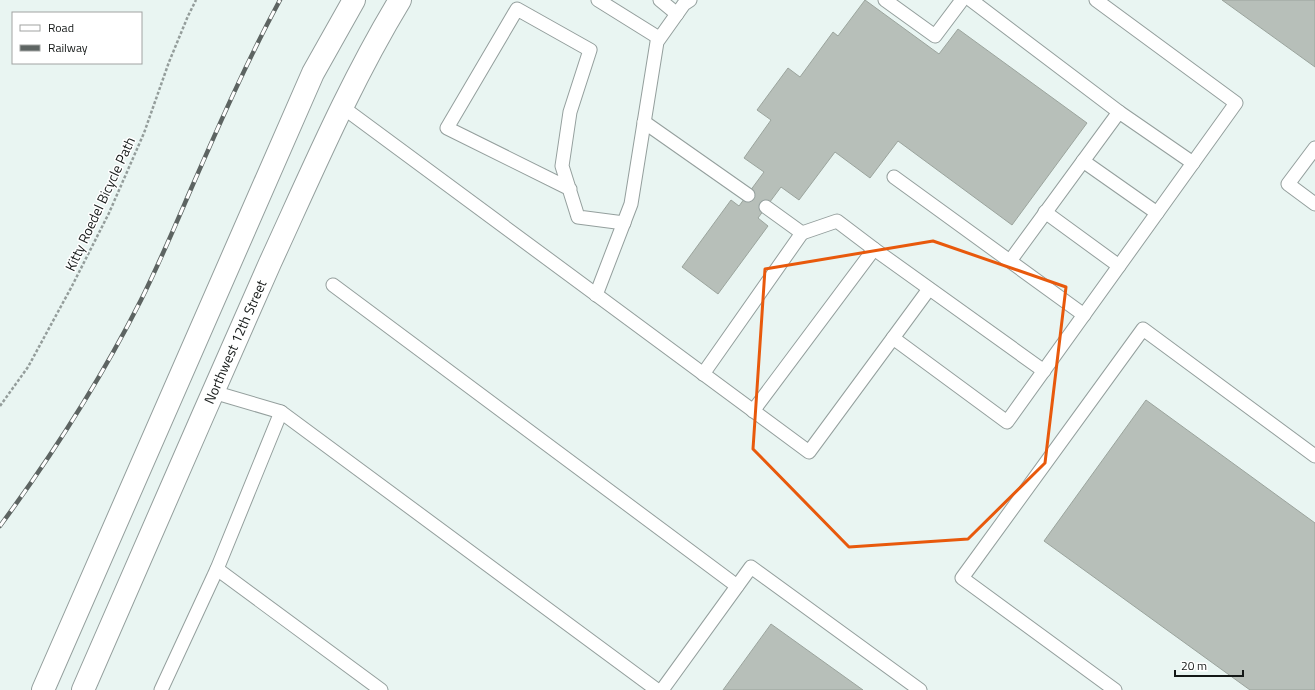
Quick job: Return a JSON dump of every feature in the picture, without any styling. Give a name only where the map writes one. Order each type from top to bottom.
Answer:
[{"type":"main road","points":[[43,690],[313,73],[354,0]]},
{"type":"main road","name":"Northwest 12th Street","points":[[83,690],[213,392],[341,106],[364,62],[400,0]]},
{"type":"lane","points":[[598,0],[659,38]]},
{"type":"lane","points":[[660,0],[677,14]]},
{"type":"lane","points":[[596,295],[631,204],[657,42],[684,4],[690,0]]},
{"type":"lane","points":[[885,0],[935,36],[962,0]]},
{"type":"lane","points":[[971,0],[1119,112],[1193,163]]},
{"type":"lane","points":[[893,338],[1007,422],[1236,103],[1096,0]]},
{"type":"lane","points":[[570,189],[447,128],[517,9],[590,50],[570,112],[562,166],[570,189],[578,218],[624,223]]},
{"type":"lane","points":[[341,106],[808,452],[928,289]]},
{"type":"lane","points":[[1010,261],[1119,112]]},
{"type":"lane","points":[[644,122],[748,195]]},
{"type":"lane","points":[[1315,148],[1288,184],[1315,204]]},
{"type":"lane","points":[[1083,161],[1157,213]]},
{"type":"lane","points":[[894,177],[1084,314]]},
{"type":"lane","points":[[766,207],[802,233]]},
{"type":"lane","points":[[1045,212],[1119,266]]},
{"type":"lane","points":[[703,374],[802,233],[837,221],[928,289],[1044,371]]},
{"type":"lane","points":[[753,411],[874,249]]},
{"type":"lane","points":[[333,285],[737,586]]},
{"type":"lane","points":[[1115,690],[962,578],[1143,329],[1315,456]]},
{"type":"lane","points":[[213,392],[281,412],[657,690]]},
{"type":"lane","points":[[161,690],[217,570],[281,412]]},
{"type":"lane","points":[[662,690],[751,567],[920,690]]},
{"type":"lane","points":[[217,570],[381,690]]},
{"type":"path","name":"Kitty Roedel Bicycle Path","points":[[0,406],[28,367],[72,286],[109,213],[144,133],[169,62],[196,0]]},
{"type":"highlighted area","points":[[933,241],[1066,287],[1045,463],[968,539],[849,547],[753,449],[765,269]]},
{"type":"building","points":[[865,0],[939,54],[958,29],[1087,123],[1012,225],[898,141],[870,178],[835,152],[799,200],[781,187],[758,218],[768,226],[718,294],[682,267],[731,200],[739,206],[764,172],[744,158],[771,120],[757,110],[788,68],[800,77],[833,32],[838,36]]},
{"type":"building","points":[[1222,0],[1315,0],[1315,67]]},
{"type":"building","points":[[1146,400],[1315,523],[1315,690],[1250,690],[1044,541]]},
{"type":"building","points":[[771,624],[863,690],[723,690]]},
{"type":"railway","points":[[0,526],[39,471],[75,416],[110,359],[126,329],[161,259],[234,93],[280,0]]}]
